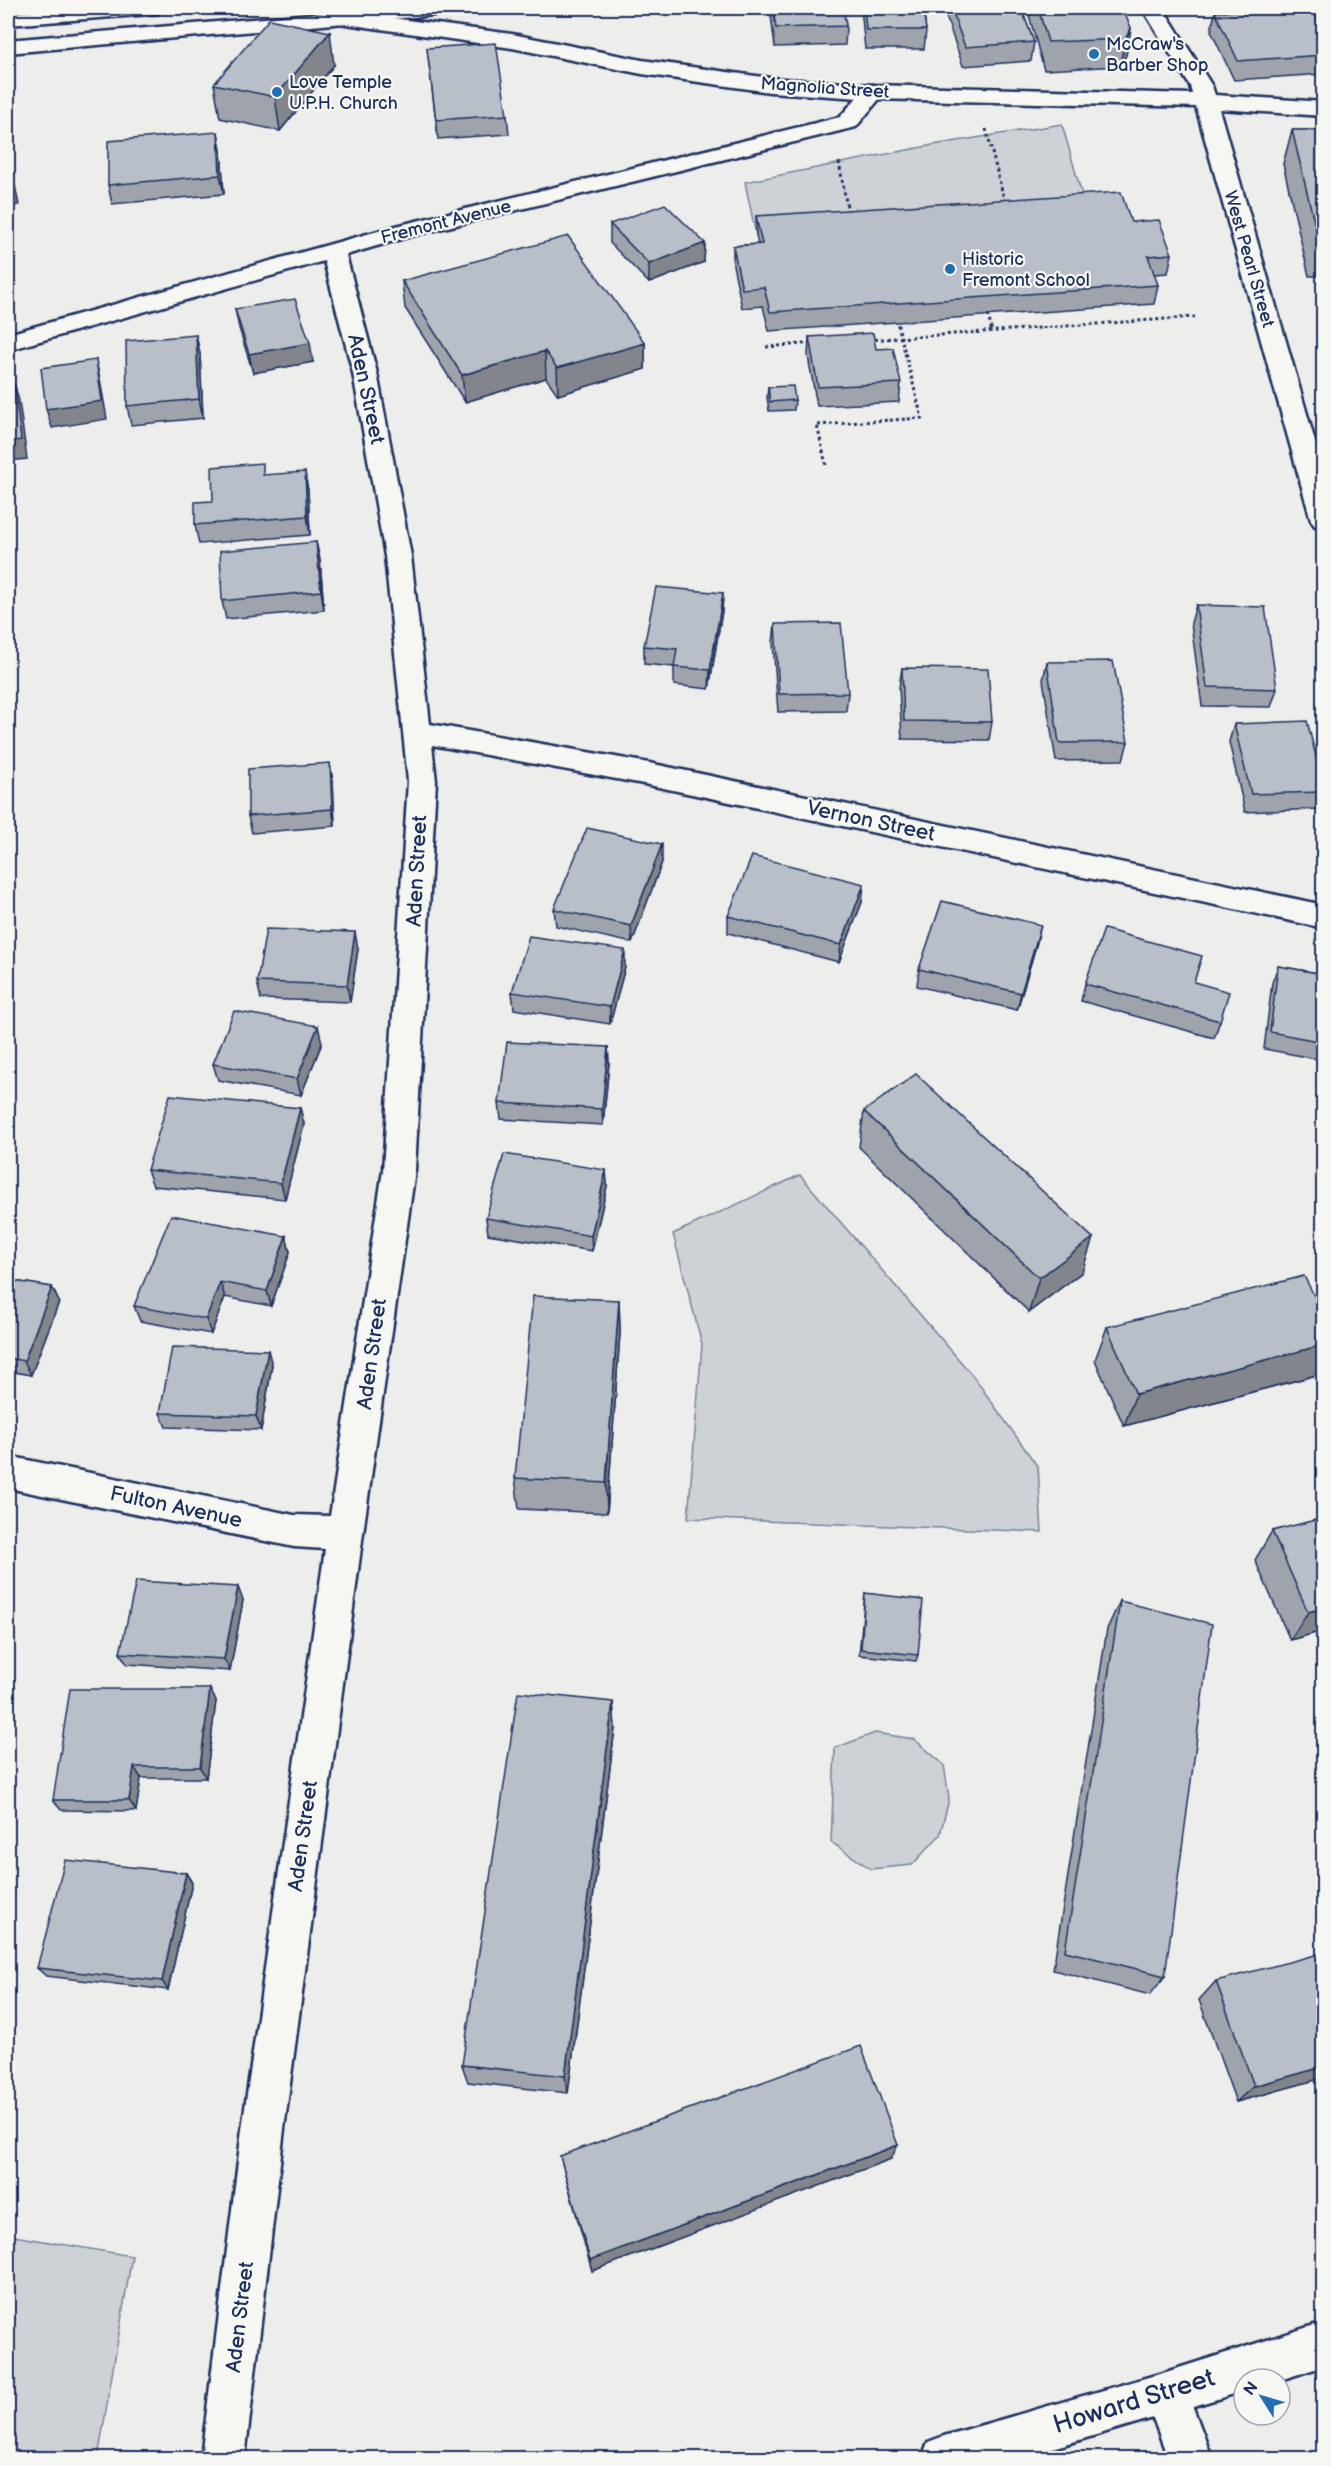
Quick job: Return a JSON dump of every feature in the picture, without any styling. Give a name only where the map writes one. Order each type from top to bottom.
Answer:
[{"type":"street","points":[[8,19],[151,8]]},
{"type":"street","points":[[8,47],[331,12],[446,8]]},
{"type":"street","name":"West Pearl Street","points":[[1153,8],[1201,86],[1323,520]]},
{"type":"street","name":"Magnolia Street","points":[[331,12],[512,41],[642,67],[743,82],[874,92],[1205,101],[1323,110]]},
{"type":"street","name":"Fremont Avenue","points":[[8,342],[404,231],[848,122],[874,92]]},
{"type":"street","name":"Aden Street","points":[[223,2458],[263,2129],[345,1533],[399,1170],[422,781],[398,556],[365,373],[333,251]]},
{"type":"street","name":"Vernon Street","points":[[418,732],[649,774],[1323,917]]},
{"type":"street","name":"Fulton Avenue","points":[[8,1472],[294,1531],[345,1533]]},
{"type":"street","name":"Howard Street","points":[[944,2458],[1166,2394],[1323,2344]]},
{"type":"street","points":[[1166,2394],[1190,2458]]},
{"type":"path","points":[[986,129],[1006,207]]},
{"type":"path","points":[[838,157],[848,219]]},
{"type":"path","points":[[988,315],[992,332]]},
{"type":"path","points":[[869,340],[1195,317]]},
{"type":"path","points":[[826,465],[817,425],[922,418],[897,322]]},
{"type":"path","points":[[766,348],[823,342]]},
{"type":"shaded area","points":[[1062,124],[1087,213],[756,235],[745,182],[933,145]]},
{"type":"shaded area","points":[[800,1175],[973,1376],[1038,1467],[1042,1532],[688,1518],[702,1344],[673,1234]]},
{"type":"shaded area","points":[[875,1733],[914,1739],[944,1765],[949,1799],[940,1835],[912,1865],[871,1869],[831,1842],[835,1748]]},
{"type":"shaded area","points":[[8,2235],[132,2256],[98,2458],[8,2458]]},
{"type":"building","points":[[773,8],[843,8],[846,26],[776,28]]},
{"type":"building","points":[[864,8],[923,8],[926,30],[866,30]]},
{"type":"building","points":[[951,8],[1021,8],[1034,42],[965,47]]},
{"type":"building","points":[[1038,8],[1122,8],[1131,28],[1125,39],[1048,42]]},
{"type":"building","points":[[1312,8],[1323,31],[1323,55],[1238,61],[1215,12]]},
{"type":"building","points":[[269,19],[330,32],[275,97],[214,84]]},
{"type":"building","points":[[496,43],[507,115],[436,120],[427,48]]},
{"type":"building","points":[[1292,130],[1323,130],[1323,242],[1319,242]]},
{"type":"building","points":[[218,132],[220,175],[108,185],[108,141]]},
{"type":"building","name":"Historic Fremont School","points":[[1121,192],[1131,222],[1159,220],[1172,254],[1148,256],[1158,285],[770,312],[764,287],[742,289],[733,246],[762,244],[756,216]]},
{"type":"building","points":[[665,204],[705,243],[649,264],[610,224]]},
{"type":"building","points":[[568,236],[645,343],[557,368],[545,351],[462,375],[402,281]]},
{"type":"building","points":[[295,299],[310,343],[249,354],[235,309]]},
{"type":"building","points":[[873,333],[876,349],[893,348],[901,383],[818,387],[809,337]]},
{"type":"building","points":[[196,335],[199,399],[127,406],[126,341]]},
{"type":"building","points":[[96,360],[102,401],[46,409],[41,368]]},
{"type":"building","points":[[14,382],[21,440],[8,442],[8,383]]},
{"type":"building","points":[[793,386],[795,400],[770,402],[768,387]]},
{"type":"building","points":[[263,463],[263,475],[305,472],[307,516],[195,525],[195,502],[213,501],[212,467]]},
{"type":"building","points":[[316,542],[321,591],[222,601],[220,551]]},
{"type":"building","points":[[656,587],[723,593],[710,670],[674,667],[677,649],[644,646]]},
{"type":"building","points":[[1196,605],[1265,607],[1277,689],[1207,687]]},
{"type":"building","points":[[841,623],[848,693],[779,694],[775,624]]},
{"type":"building","points":[[1113,661],[1128,742],[1059,743],[1047,662]]},
{"type":"building","points":[[902,668],[988,669],[992,722],[904,721]]},
{"type":"building","points":[[1307,721],[1323,792],[1251,794],[1234,724]]},
{"type":"building","points":[[330,763],[332,809],[248,816],[248,769]]},
{"type":"building","points":[[587,828],[662,844],[631,926],[554,909]]},
{"type":"building","points":[[752,856],[864,884],[841,945],[728,916]]},
{"type":"building","points":[[942,901],[1041,925],[1021,993],[919,969]]},
{"type":"building","points":[[266,929],[355,932],[347,985],[257,982]]},
{"type":"building","points":[[1104,929],[1202,956],[1194,982],[1229,992],[1220,1021],[1085,984]]},
{"type":"building","points":[[529,936],[625,950],[610,1007],[512,992]]},
{"type":"building","points":[[1278,966],[1323,974],[1323,1042],[1270,1032]]},
{"type":"building","points":[[234,1011],[318,1026],[297,1079],[213,1064]]},
{"type":"building","points":[[507,1042],[608,1047],[602,1109],[499,1103]]},
{"type":"building","points":[[916,1074],[1093,1238],[1039,1278],[864,1111]]},
{"type":"building","points":[[170,1095],[300,1108],[281,1183],[147,1170]]},
{"type":"building","points":[[504,1154],[606,1170],[591,1236],[486,1218]]},
{"type":"building","points":[[171,1215],[286,1236],[267,1291],[220,1282],[206,1319],[134,1306]]},
{"type":"building","points":[[1304,1276],[1323,1313],[1323,1345],[1136,1394],[1107,1327]]},
{"type":"building","points":[[8,1280],[52,1287],[24,1361],[8,1358]]},
{"type":"building","points":[[533,1296],[619,1300],[606,1483],[515,1478]]},
{"type":"building","points":[[172,1347],[268,1350],[256,1416],[160,1413]]},
{"type":"building","points":[[1323,1518],[1323,1608],[1308,1612],[1272,1531]]},
{"type":"building","points":[[136,1581],[238,1587],[224,1659],[120,1653]]},
{"type":"building","points":[[865,1593],[923,1600],[918,1655],[861,1649]]},
{"type":"building","points":[[1120,1601],[1212,1624],[1165,1976],[1065,1951]]},
{"type":"building","points":[[70,1689],[210,1689],[200,1767],[134,1767],[129,1800],[53,1800]]},
{"type":"building","points":[[518,1692],[613,1702],[565,2076],[462,2065]]},
{"type":"building","points":[[65,1860],[186,1873],[162,1981],[37,1968]]},
{"type":"building","points":[[1323,1953],[1323,2067],[1254,2086],[1216,1981]]},
{"type":"building","points":[[861,2046],[898,2145],[590,2260],[560,2156]]},
{"type":"place","name":"McCraw's Barber Shop","points":[[1094,54]]},
{"type":"place","name":"Love Temple U.P.H. Church","points":[[277,92]]},
{"type":"place","name":"Historic Fremont School","points":[[950,269]]}]
